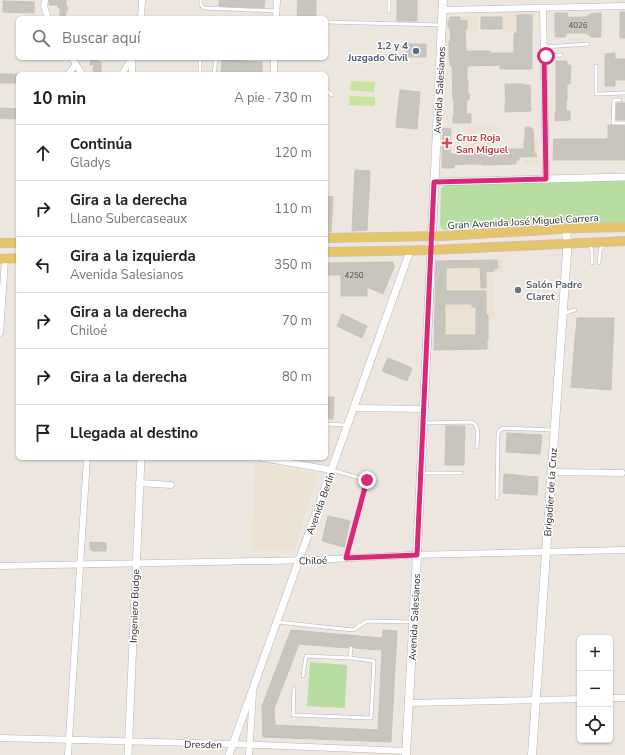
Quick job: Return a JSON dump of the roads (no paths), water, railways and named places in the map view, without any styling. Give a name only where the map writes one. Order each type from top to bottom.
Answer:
[{"type":"main road","name":"Avenida Salesianos","points":[[406,753],[414,622],[443,0]]},
{"type":"main road","name":"Gran Avenida José Miguel Carrera","points":[[328,238],[432,236],[625,227]]},
{"type":"main road","name":"Brigadier de la Cruz","points":[[532,755],[563,313],[567,243],[566,229]]},
{"type":"main road","points":[[328,252],[410,251],[625,241]]},
{"type":"main road","points":[[0,244],[16,243]]},
{"type":"main road","points":[[3,259],[16,258]]},
{"type":"street","points":[[45,0],[44,6],[47,16]]},
{"type":"street","points":[[141,16],[142,0]]},
{"type":"street","points":[[276,16],[277,0]]},
{"type":"street","points":[[442,10],[625,6]]},
{"type":"street","points":[[544,8],[546,179]]},
{"type":"street","points":[[123,72],[131,60]]},
{"type":"street","points":[[132,60],[132,72]]},
{"type":"street","points":[[274,60],[274,72]]},
{"type":"street","points":[[69,72],[74,61]]},
{"type":"street","points":[[74,61],[81,72]]},
{"type":"street","points":[[434,182],[625,177]]},
{"type":"street","name":"Avenida Berlín","points":[[229,755],[410,251]]},
{"type":"street","points":[[0,333],[3,259]]},
{"type":"street","points":[[354,408],[424,409]]},
{"type":"street","points":[[68,755],[87,460]]},
{"type":"street","name":"Ingeniero Budge","points":[[128,755],[141,460]]},
{"type":"street","points":[[274,460],[332,470]]},
{"type":"street","points":[[552,472],[622,473]]},
{"type":"street","points":[[140,483],[171,485]]},
{"type":"street","name":"Chiloé","points":[[0,566],[300,560],[417,555],[625,550]]},
{"type":"street","points":[[249,755],[253,689]]},
{"type":"street","points":[[613,698],[625,698]]},
{"type":"street","points":[[409,703],[577,699]]},
{"type":"street","name":"Dresden","points":[[0,738],[233,744],[406,753]]},
{"type":"lane","points":[[201,0],[201,5],[204,8],[276,11]]},
{"type":"lane","points":[[389,0],[389,10]]},
{"type":"lane","points":[[328,22],[442,25]]},
{"type":"lane","points":[[544,47],[588,44]]},
{"type":"lane","points":[[544,56],[561,55]]},
{"type":"lane","points":[[200,60],[200,72]]},
{"type":"lane","points":[[214,72],[216,60]]},
{"type":"lane","points":[[596,66],[596,94],[625,93]]},
{"type":"lane","points":[[328,92],[332,95]]},
{"type":"lane","points":[[620,100],[614,100],[613,123],[625,123]]},
{"type":"lane","points":[[599,263],[600,250],[606,241]]},
{"type":"lane","points":[[587,242],[592,250],[592,263]]},
{"type":"lane","points":[[563,313],[575,310]]},
{"type":"lane","points":[[423,423],[474,422],[478,428],[477,447]]},
{"type":"lane","points":[[328,424],[348,425]]},
{"type":"lane","points":[[497,498],[498,433],[500,430],[503,428],[555,430]]},
{"type":"lane","points":[[332,470],[367,480],[346,558]]},
{"type":"lane","points":[[421,473],[461,474]]},
{"type":"lane","points":[[277,622],[353,630],[358,628],[362,623],[368,621],[414,622]]},
{"type":"lane","points":[[352,635],[353,630]]},
{"type":"lane","points":[[350,658],[351,648]]},
{"type":"lane","points":[[294,688],[293,715],[371,718],[374,661],[350,658],[306,656],[302,676]]},
{"type":"place","name":"1,2 y 4 Juzgado Civil","points":[[416,51]]},
{"type":"place","name":"Cruz Roja San Miguel","points":[[447,143]]},
{"type":"place","name":"Salón Padre Claret","points":[[518,290]]}]
